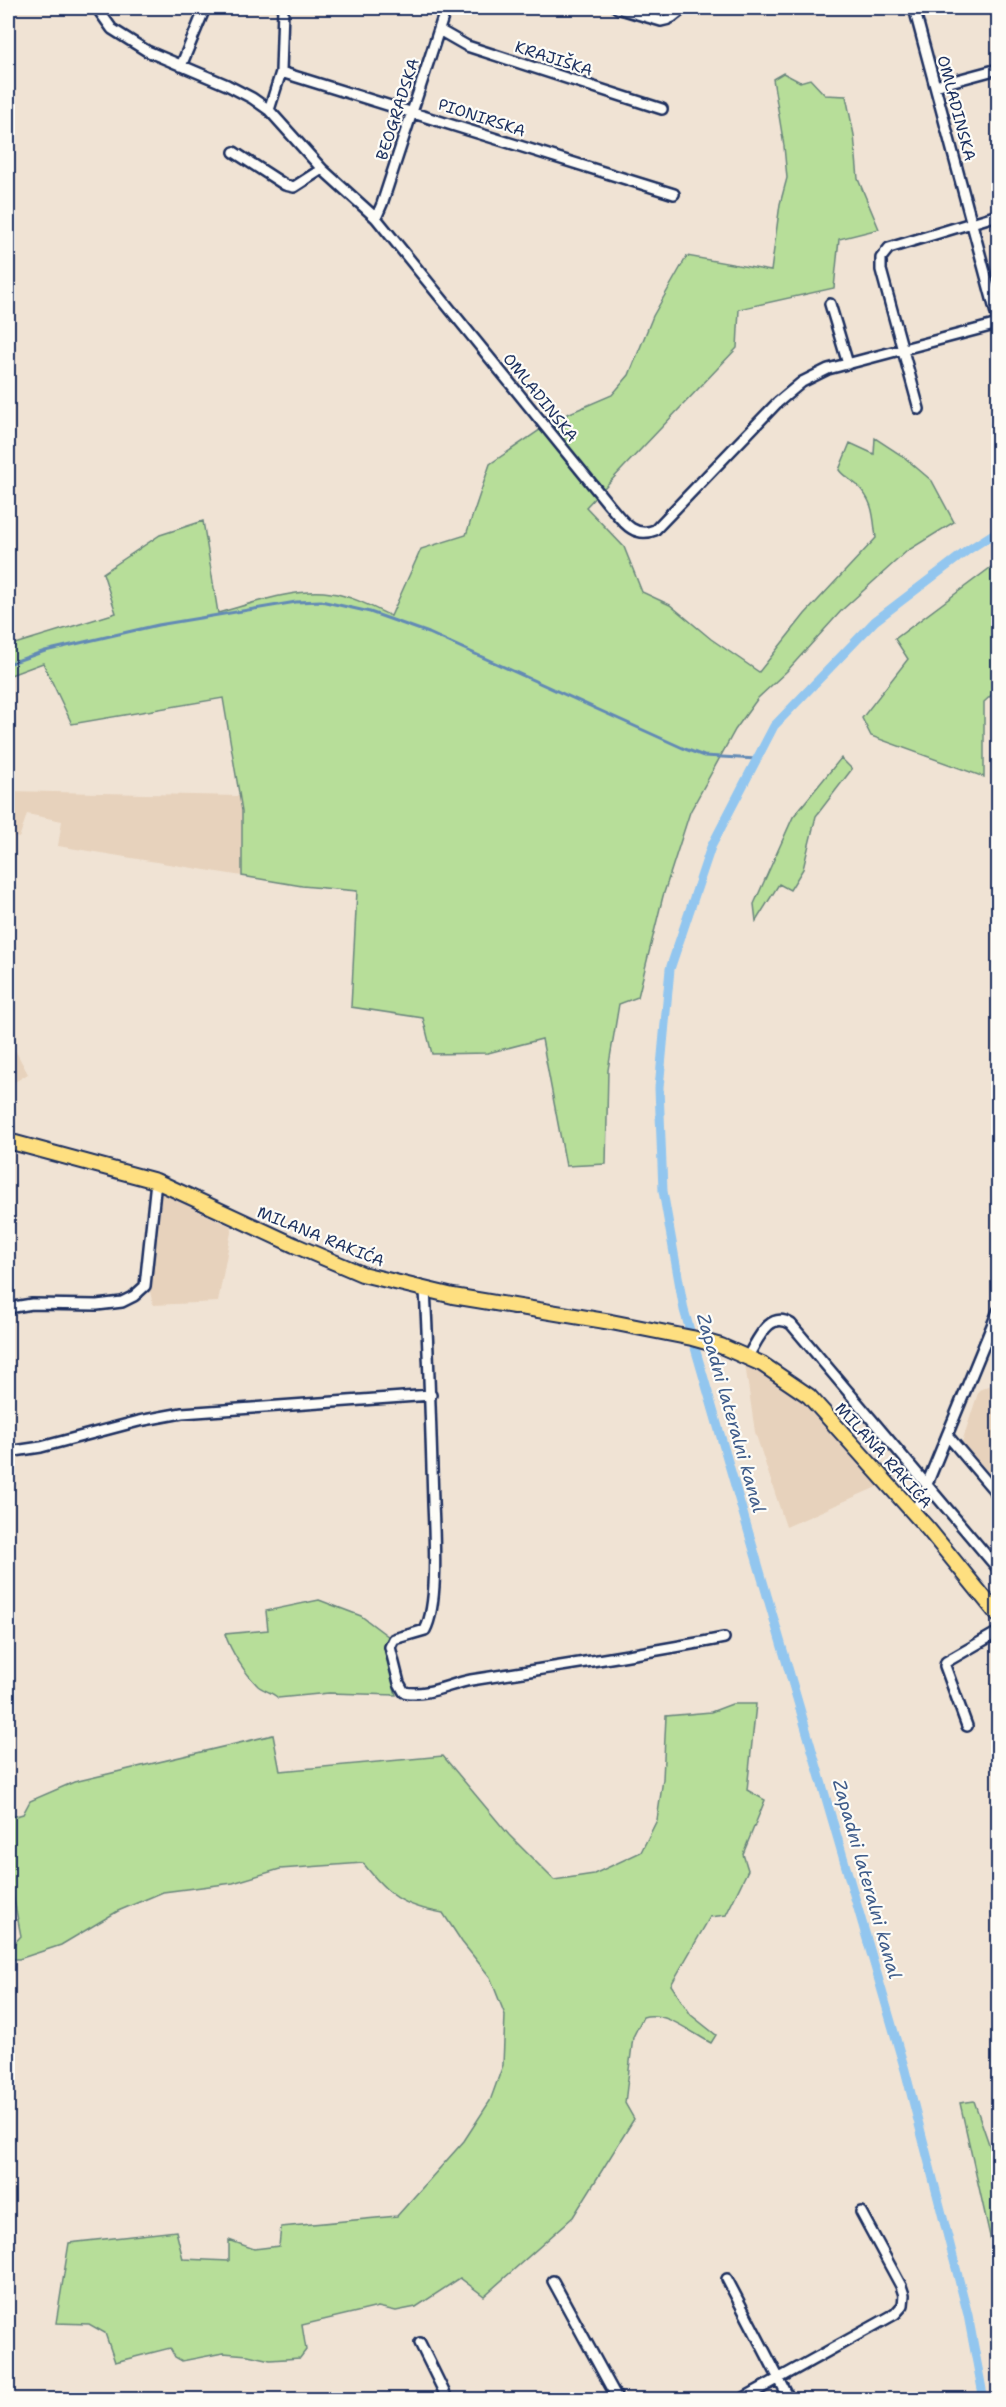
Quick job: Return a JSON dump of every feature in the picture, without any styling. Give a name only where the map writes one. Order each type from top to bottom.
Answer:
[{"type":"main road","name":"MILANA RAKIĆA","points":[[8,1141],[156,1181],[362,1274],[453,1296],[668,1333],[721,1346],[748,1356],[809,1396],[999,1615]]},
{"type":"street","name":"OMLADINSKA","points":[[97,8],[112,29],[147,51],[236,90],[269,110],[322,169],[376,218],[609,505],[626,525],[638,533],[655,530],[789,393],[814,376],[848,364],[999,322],[914,8]]},
{"type":"street","points":[[181,66],[205,8]]},
{"type":"street","points":[[269,110],[281,72],[283,8]]},
{"type":"street","name":"BEOGRADSKA","points":[[376,218],[446,8]]},
{"type":"street","points":[[617,8],[661,21],[679,13],[682,8]]},
{"type":"street","name":"KRAJIŠKA","points":[[439,30],[467,46],[662,109]]},
{"type":"street","points":[[935,86],[999,69]]},
{"type":"street","name":"PIONIRSKA","points":[[281,72],[411,110],[674,194]]},
{"type":"street","points":[[234,152],[285,185],[294,187],[322,169]]},
{"type":"street","points":[[920,409],[881,270],[883,254],[889,248],[999,215]]},
{"type":"street","points":[[830,304],[848,364]]},
{"type":"street","points":[[8,1308],[122,1302],[140,1292],[144,1286],[156,1181]]},
{"type":"street","points":[[425,1290],[431,1395],[434,1556],[430,1620],[425,1630],[394,1639],[390,1647],[399,1683],[404,1692],[423,1693],[467,1681],[617,1658],[724,1638]]},
{"type":"street","points":[[911,1511],[924,1499],[927,1484],[999,1311]]},
{"type":"street","points":[[748,1356],[770,1323],[778,1320],[791,1324],[999,1569]]},
{"type":"street","points":[[8,1452],[41,1447],[182,1413],[431,1395]]},
{"type":"street","points":[[947,1435],[999,1495]]},
{"type":"street","points":[[967,1726],[945,1665],[946,1662],[999,1632]]},
{"type":"street","points":[[740,2400],[895,2314],[903,2305],[904,2295],[901,2286],[861,2212]]},
{"type":"street","points":[[728,2280],[790,2400]]},
{"type":"street","points":[[553,2281],[618,2400]]},
{"type":"street","points":[[420,2343],[448,2400]]},
{"type":"shaded area","points":[[8,791],[239,796],[242,811],[242,876],[58,846],[62,821],[27,814],[19,838],[8,835]]},
{"type":"shaded area","points":[[8,1037],[28,1074],[8,1086]]},
{"type":"shaded area","points":[[157,1191],[232,1227],[218,1302],[153,1305],[149,1287]]},
{"type":"shaded area","points":[[745,1364],[778,1382],[815,1410],[879,1486],[786,1527],[755,1432]]},
{"type":"shaded area","points":[[994,1384],[998,1389],[998,1484],[962,1442],[979,1390]]},
{"type":"green space","points":[[783,73],[800,82],[810,79],[825,95],[846,96],[854,135],[858,179],[879,229],[839,239],[834,288],[739,309],[737,348],[586,507],[624,547],[642,592],[670,605],[711,639],[759,672],[805,614],[876,538],[872,509],[867,497],[839,470],[850,443],[874,454],[875,438],[904,457],[932,481],[954,522],[907,551],[842,610],[787,671],[758,698],[735,730],[690,812],[663,896],[638,997],[619,1004],[608,1070],[606,1164],[566,1166],[542,1039],[488,1053],[432,1054],[423,1018],[351,1007],[357,891],[302,886],[242,876],[242,811],[223,698],[72,724],[43,663],[8,676],[8,646],[116,613],[103,573],[160,535],[203,521],[218,613],[274,597],[317,592],[347,597],[391,616],[421,549],[466,535],[490,464],[556,419],[612,395],[629,375],[653,316],[687,256],[771,271],[780,204],[787,178],[773,79]]},
{"type":"green space","points":[[998,562],[998,689],[984,702],[984,777],[871,736],[862,718],[908,659],[895,639]]},
{"type":"green space","points":[[841,758],[852,769],[816,816],[803,869],[790,890],[779,884],[756,921],[754,904],[793,817]]},
{"type":"green space","points":[[319,1600],[361,1616],[389,1637],[384,1647],[396,1695],[329,1693],[278,1698],[258,1686],[248,1675],[225,1634],[268,1630],[266,1611]]},
{"type":"green space","points":[[732,1704],[756,1704],[747,1790],[765,1800],[743,1854],[748,1870],[726,1915],[710,1917],[671,1985],[691,2015],[716,2035],[711,2043],[669,2020],[660,2017],[643,2017],[633,2037],[625,2103],[634,2119],[573,2217],[484,2296],[460,2278],[416,2307],[396,2311],[378,2307],[302,2325],[306,2350],[300,2358],[270,2360],[223,2353],[182,2361],[175,2357],[170,2348],[115,2362],[105,2333],[89,2324],[56,2323],[69,2243],[176,2231],[183,2259],[229,2261],[229,2240],[254,2249],[279,2246],[281,2227],[397,2216],[464,2141],[490,2101],[503,2065],[505,2015],[490,1977],[462,1942],[443,1913],[406,1903],[388,1891],[363,1863],[280,1869],[233,1883],[163,1892],[118,1911],[61,1945],[19,1959],[8,1959],[8,1950],[21,1936],[8,1869],[8,1818],[23,1814],[30,1801],[74,1782],[273,1735],[280,1771],[443,1756],[509,1835],[554,1880],[594,1874],[641,1852],[657,1820],[663,1779],[666,1716],[711,1712]]},
{"type":"green space","points":[[974,2101],[998,2170],[998,2272],[960,2103]]},
{"type":"waterway","name":"Zapadni lateralni kanal","points":[[984,2400],[968,2315],[905,2070],[684,1310],[663,1191],[659,1088],[670,969],[711,847],[774,726],[875,621],[968,550],[998,531]]},
{"type":"waterway","points":[[8,664],[45,651],[158,625],[296,602],[321,601],[370,612],[429,633],[704,756],[757,759]]}]
